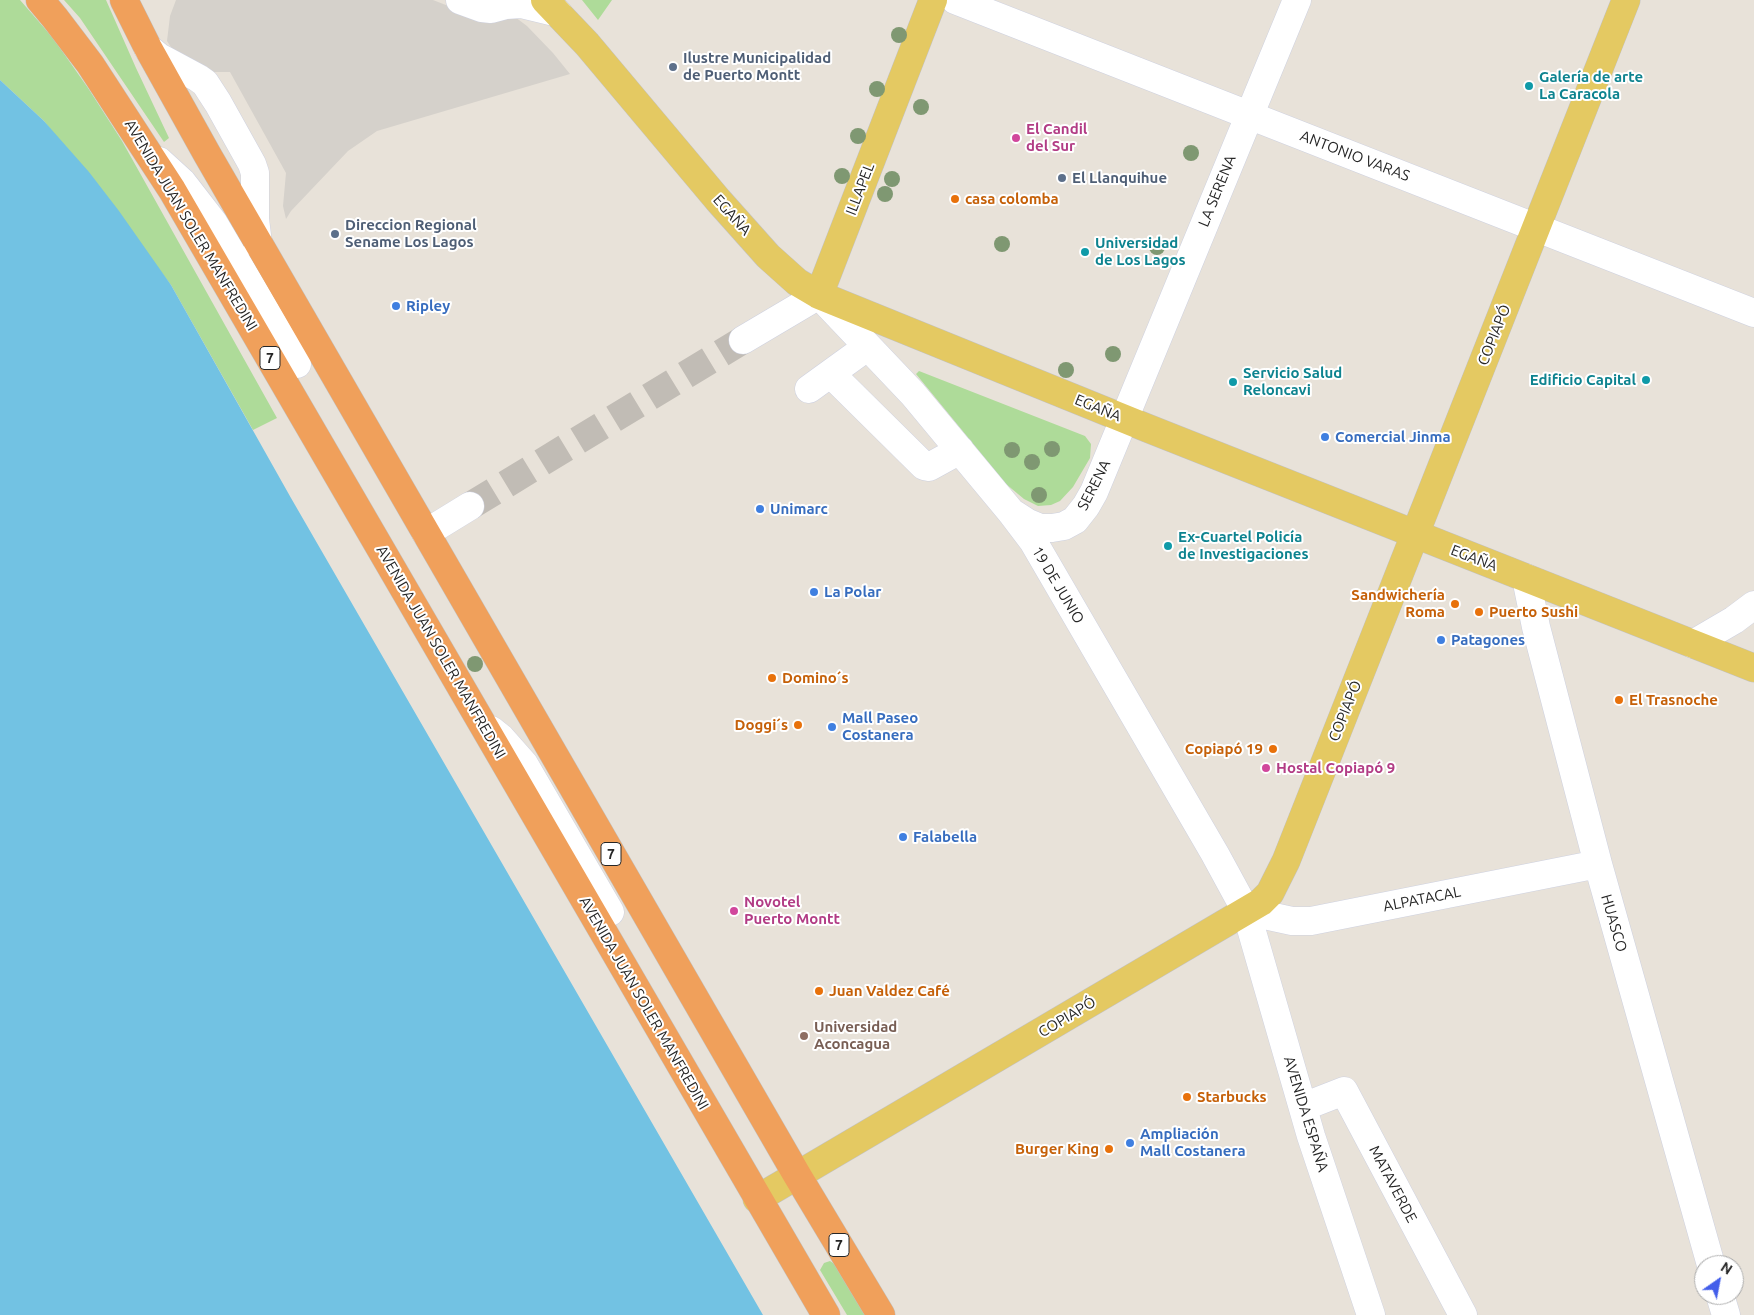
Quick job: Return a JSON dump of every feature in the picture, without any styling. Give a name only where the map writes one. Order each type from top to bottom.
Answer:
[{"type":"highway","name":"AVENIDA JUAN SOLER MANFREDINI","points":[[40,0],[90,64],[172,190],[826,1315]]},
{"type":"highway","name":"7","points":[[124,0],[148,48],[258,244],[797,1176],[881,1315]]},
{"type":"main road","name":"ILLAPEL","points":[[819,295],[933,0]]},
{"type":"main road","name":"COPIAPÓ","points":[[757,1199],[1246,911],[1261,902],[1270,893],[1279,877],[1626,0]]},
{"type":"main road","name":"EGAÑA","points":[[552,6],[587,44],[718,200],[768,256],[798,282],[819,295],[1754,668]]},
{"type":"street","points":[[460,0],[491,10],[506,4],[552,6]]},
{"type":"street","name":"ANTONIO VARAS","points":[[955,0],[1754,313]]},
{"type":"street","name":"LA SERENA","points":[[1138,383],[1297,0]]},
{"type":"street","points":[[146,151],[182,182],[213,222],[297,364]]},
{"type":"street","points":[[743,340],[819,295]]},
{"type":"street","name":"19 DE JUNIO","points":[[819,295],[913,394],[1011,512],[1033,542],[1054,575],[1246,911]]},
{"type":"street","points":[[809,389],[867,347]]},
{"type":"street","points":[[831,374],[924,466],[929,468],[960,450]]},
{"type":"street","name":"SERENA","points":[[1011,512],[1040,528],[1064,526],[1075,520],[1094,492],[1138,383]]},
{"type":"street","points":[[426,533],[470,506]]},
{"type":"street","name":"HUASCO","points":[[1526,578],[1536,627],[1598,864],[1708,1255]]},
{"type":"street","points":[[1693,644],[1734,620],[1754,605]]},
{"type":"street","points":[[478,719],[501,738],[524,764],[610,912]]},
{"type":"street","name":"ALPATACAL","points":[[1246,911],[1292,921],[1311,921],[1598,864]]},
{"type":"street","name":"AVENIDA ESPAÑA","points":[[1246,911],[1303,1108],[1371,1315]]},
{"type":"street","name":"MATAVERDE","points":[[1303,1108],[1344,1092],[1463,1315]]},
{"type":"green space","points":[[0,0],[20,0],[53,38],[88,88],[122,141],[277,418],[253,430],[171,285],[44,121],[0,80]]},
{"type":"green space","points":[[64,0],[106,0],[169,138],[164,142],[80,18]]},
{"type":"green space","points":[[582,0],[612,0],[598,20]]},
{"type":"green space","points":[[919,371],[1085,436],[1091,444],[1090,458],[1073,487],[1060,501],[1051,505],[1038,506],[1024,499],[1006,484],[916,374]]},
{"type":"green space","points":[[830,1261],[836,1265],[866,1315],[847,1315],[820,1270],[824,1263]]},
{"type":"shaded area","points":[[176,0],[433,0],[479,18],[515,17],[527,26],[570,74],[377,131],[348,151],[291,211],[286,219],[283,206],[286,173],[230,72],[213,72],[195,68],[178,58],[167,41],[170,16]]},
{"type":"water","points":[[0,80],[44,121],[89,172],[171,285],[291,498],[763,1315],[0,1315]]},
{"type":"tunnel","points":[[470,506],[743,340]]},
{"type":"place","name":"Ilustre Municipalidad de Puerto Montt","points":[[673,67]]},
{"type":"place","name":"Galería de arte La Caracola","points":[[1529,86]]},
{"type":"place","name":"El Candil del Sur","points":[[1016,138]]},
{"type":"place","name":"El Llanquihue","points":[[1062,178]]},
{"type":"place","name":"casa colomba","points":[[955,199]]},
{"type":"place","name":"Direccion Regional Sename Los Lagos","points":[[335,234]]},
{"type":"place","name":"Universidad de Los Lagos","points":[[1085,252]]},
{"type":"place","name":"Ripley","points":[[396,306]]},
{"type":"place","name":"Edificio Capital","points":[[1646,380]]},
{"type":"place","name":"Servicio Salud Reloncavi","points":[[1233,382]]},
{"type":"place","name":"Comercial Jinma","points":[[1325,437]]},
{"type":"place","name":"Unimarc","points":[[760,509]]},
{"type":"place","name":"Ex-Cuartel Policía de Investigaciones","points":[[1168,546]]},
{"type":"place","name":"La Polar","points":[[814,592]]},
{"type":"place","name":"Sandwichería Roma","points":[[1455,604]]},
{"type":"place","name":"Puerto Sushi","points":[[1479,612]]},
{"type":"place","name":"Patagones","points":[[1441,640]]},
{"type":"place","name":"Domino´s","points":[[772,678]]},
{"type":"place","name":"El Trasnoche","points":[[1619,700]]},
{"type":"place","name":"Doggi´s","points":[[798,725]]},
{"type":"place","name":"Mall Paseo Costanera","points":[[832,727]]},
{"type":"place","name":"Copiapó 19","points":[[1273,749]]},
{"type":"place","name":"Hostal Copiapó 9","points":[[1266,768]]},
{"type":"place","name":"Falabella","points":[[903,837]]},
{"type":"place","name":"Novotel Puerto Montt","points":[[734,911]]},
{"type":"place","name":"Juan Valdez Café","points":[[819,991]]},
{"type":"place","name":"Universidad Aconcagua","points":[[804,1036]]},
{"type":"place","name":"Starbucks","points":[[1187,1097]]},
{"type":"place","name":"Ampliación Mall Costanera","points":[[1130,1143]]},
{"type":"place","name":"Burger King","points":[[1109,1149]]}]
